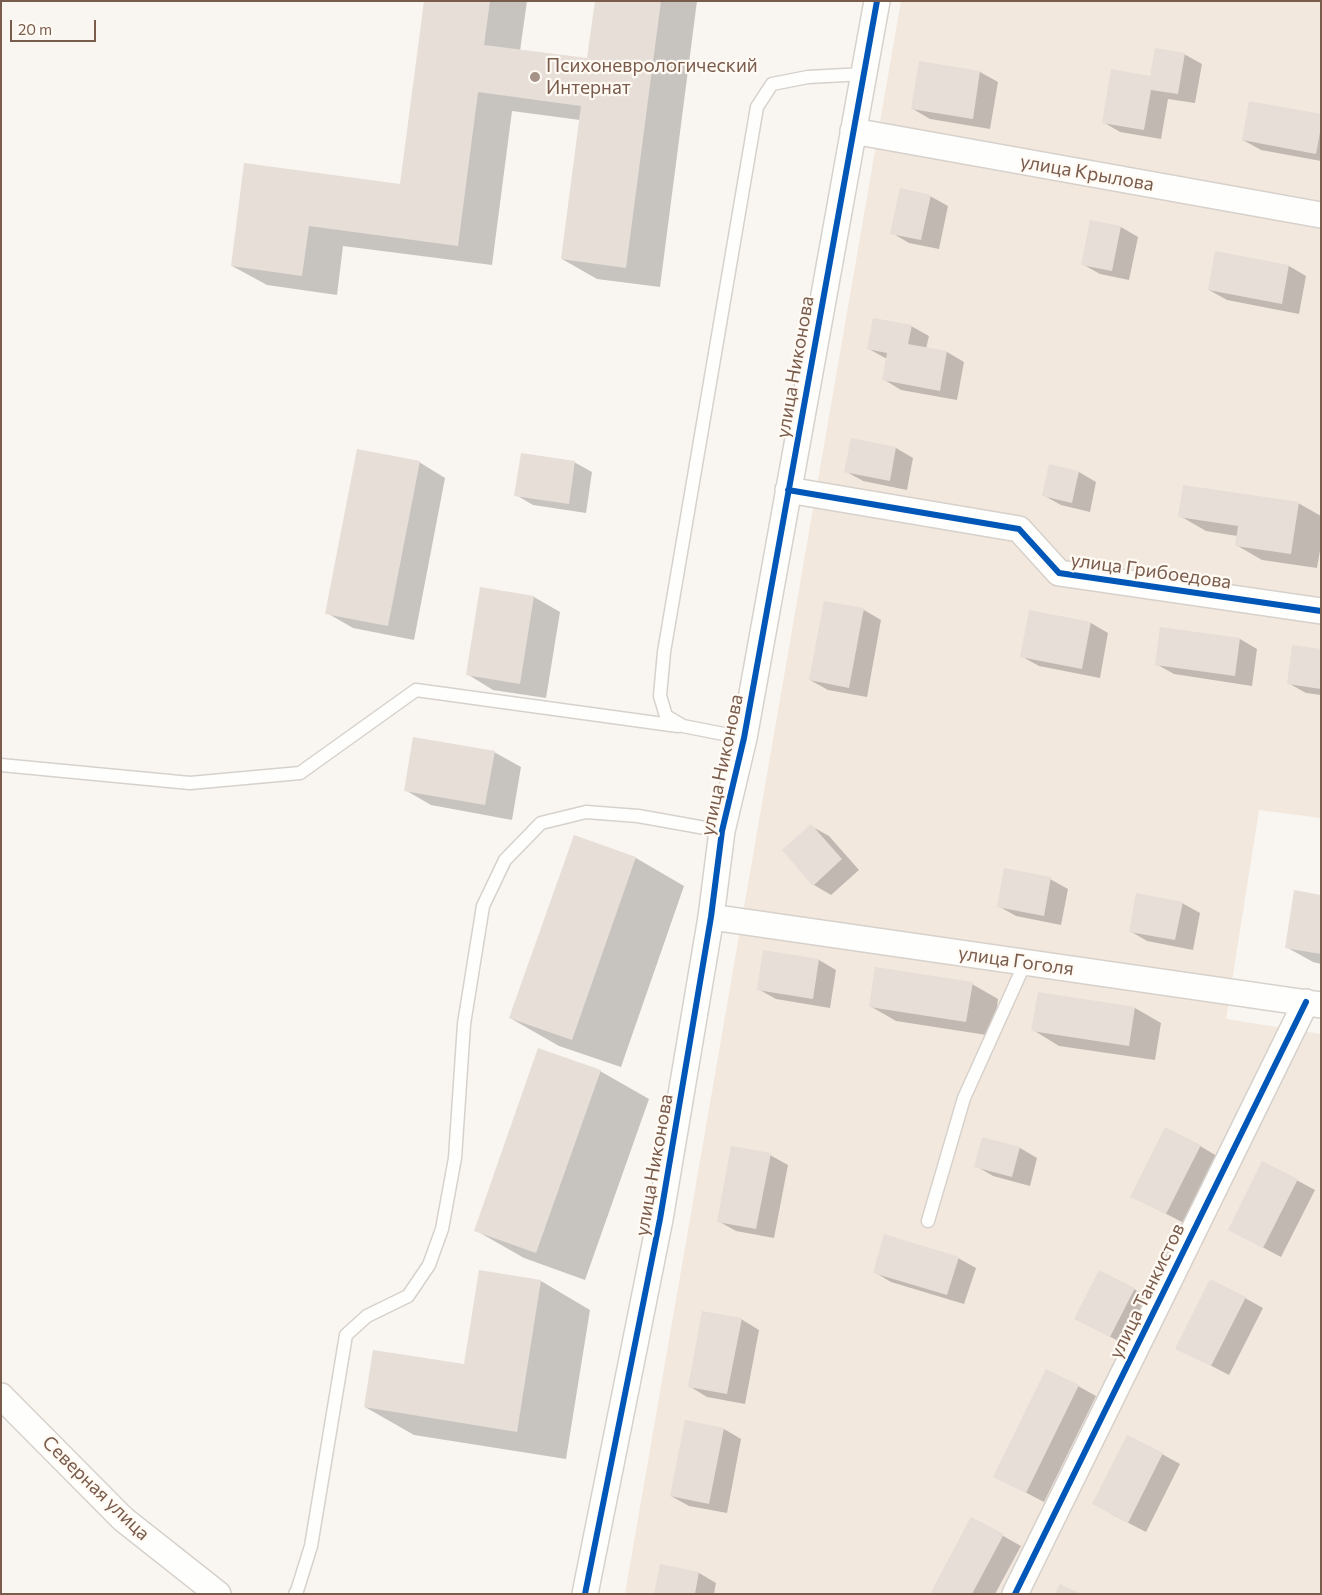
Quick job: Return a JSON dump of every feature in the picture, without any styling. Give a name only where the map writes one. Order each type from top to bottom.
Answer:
[{"type":"street","name":"улица Никонова","points":[[585,1594],[660,1220],[712,917],[722,831],[744,738],[877,1]]},
{"type":"street","name":"улица Крылова","points":[[853,131],[1321,215]]},
{"type":"street","name":"улица Грибоедова","points":[[788,490],[1019,529],[1059,573],[1321,612]]},
{"type":"street","name":"улица Гоголя","points":[[712,917],[1313,1004]]},
{"type":"street","name":"улица Танкистов","points":[[1014,1594],[1313,1004]]},
{"type":"street","name":"Северная улица","points":[[1,1396],[123,1518],[218,1594]]},
{"type":"lane","points":[[682,726],[666,716],[660,696],[664,652],[757,107],[772,84],[808,77],[864,74]]},
{"type":"lane","points":[[1,765],[190,783],[300,773],[416,690],[682,726],[744,738]]},
{"type":"lane","points":[[295,1594],[311,1546],[346,1336],[367,1316],[408,1296],[429,1265],[442,1229],[455,1158],[464,1024],[483,906],[505,860],[541,823],[586,812],[638,816],[722,831]]},
{"type":"lane","points":[[928,1221],[964,1098],[1025,963]]},
{"type":"shaded area","points":[[901,1],[1321,1],[1321,818],[1259,810],[1226,1019],[1321,1034],[1321,1594],[625,1594]]},
{"type":"building","points":[[424,1],[490,1],[484,45],[587,58],[595,1],[661,1],[626,268],[561,259],[581,106],[478,92],[458,246],[309,226],[302,276],[231,266],[244,163],[400,184]]},
{"type":"building","points":[[1155,48],[1185,53],[1178,94],[1151,90],[1144,130],[1102,123],[1111,69],[1150,76]]},
{"type":"building","points":[[919,61],[980,71],[973,119],[911,109]]},
{"type":"building","points":[[1249,101],[1321,114],[1321,127],[1316,154],[1242,140]]},
{"type":"building","points":[[900,188],[931,195],[921,240],[890,234]]},
{"type":"building","points":[[1090,220],[1121,226],[1112,271],[1081,265]]},
{"type":"building","points":[[1215,251],[1289,265],[1282,304],[1208,290]]},
{"type":"building","points":[[873,318],[912,325],[908,344],[947,351],[940,391],[882,380],[887,353],[867,349]]},
{"type":"building","points":[[851,438],[896,447],[890,481],[844,472]]},
{"type":"building","points":[[357,449],[420,461],[388,626],[325,614]]},
{"type":"building","points":[[521,453],[575,461],[569,504],[514,496]]},
{"type":"building","points":[[1049,464],[1079,471],[1072,503],[1042,496]]},
{"type":"building","points":[[1183,485],[1299,502],[1291,554],[1235,546],[1238,526],[1178,517]]},
{"type":"building","points":[[480,587],[534,596],[520,684],[466,675]]},
{"type":"building","points":[[824,601],[864,608],[849,688],[809,680]]},
{"type":"building","points":[[1029,610],[1091,622],[1082,669],[1020,657]]},
{"type":"building","points":[[1160,627],[1240,638],[1235,676],[1155,665]]},
{"type":"building","points":[[1292,645],[1321,649],[1321,689],[1287,684]]},
{"type":"building","points":[[413,737],[495,751],[485,805],[404,791]]},
{"type":"building","points":[[811,824],[842,859],[813,886],[782,850]]},
{"type":"building","points":[[574,835],[636,857],[572,1040],[509,1018]]},
{"type":"building","points":[[1004,868],[1051,877],[1044,916],[997,907]]},
{"type":"building","points":[[1294,890],[1321,895],[1321,954],[1285,948]]},
{"type":"building","points":[[1136,893],[1183,902],[1175,940],[1129,932]]},
{"type":"building","points":[[763,950],[819,959],[813,999],[757,990]]},
{"type":"building","points":[[875,967],[973,982],[966,1022],[869,1007]]},
{"type":"building","points":[[1038,992],[1135,1007],[1129,1046],[1031,1031]]},
{"type":"building","points":[[538,1048],[601,1070],[536,1253],[474,1231]]},
{"type":"building","points":[[1165,1127],[1201,1145],[1166,1214],[1130,1197]]},
{"type":"building","points":[[982,1137],[1020,1147],[1012,1177],[974,1167]]},
{"type":"building","points":[[731,1146],[771,1153],[756,1229],[717,1222]]},
{"type":"building","points":[[1262,1161],[1298,1179],[1263,1248],[1228,1230]]},
{"type":"building","points":[[884,1234],[959,1257],[947,1295],[873,1273]]},
{"type":"building","points":[[479,1270],[541,1280],[517,1432],[364,1407],[373,1350],[464,1364]]},
{"type":"building","points":[[1099,1270],[1135,1288],[1110,1337],[1074,1319]]},
{"type":"building","points":[[1210,1279],[1246,1297],[1211,1366],[1175,1349]]},
{"type":"building","points":[[702,1311],[742,1318],[727,1394],[688,1387]]},
{"type":"building","points":[[1046,1369],[1079,1385],[1026,1493],[993,1477]]},
{"type":"building","points":[[685,1420],[724,1428],[709,1504],[670,1496]]},
{"type":"building","points":[[1127,1435],[1163,1453],[1128,1523],[1092,1504]]},
{"type":"building","points":[[971,1517],[1004,1534],[972,1594],[930,1594]]},
{"type":"building","points":[[660,1564],[699,1572],[695,1594],[654,1594]]},
{"type":"building","points":[[1060,1584],[1081,1594],[1055,1594]]},
{"type":"cycle path","points":[[585,1594],[660,1219],[711,917],[722,831],[744,738],[877,1]]},
{"type":"cycle path","points":[[788,490],[1019,529],[1059,573],[1321,611]]},
{"type":"cycle path","points":[[1015,1594],[1306,1002]]},
{"type":"place","name":"Психоневрологический Интернат","points":[[535,77]]}]
